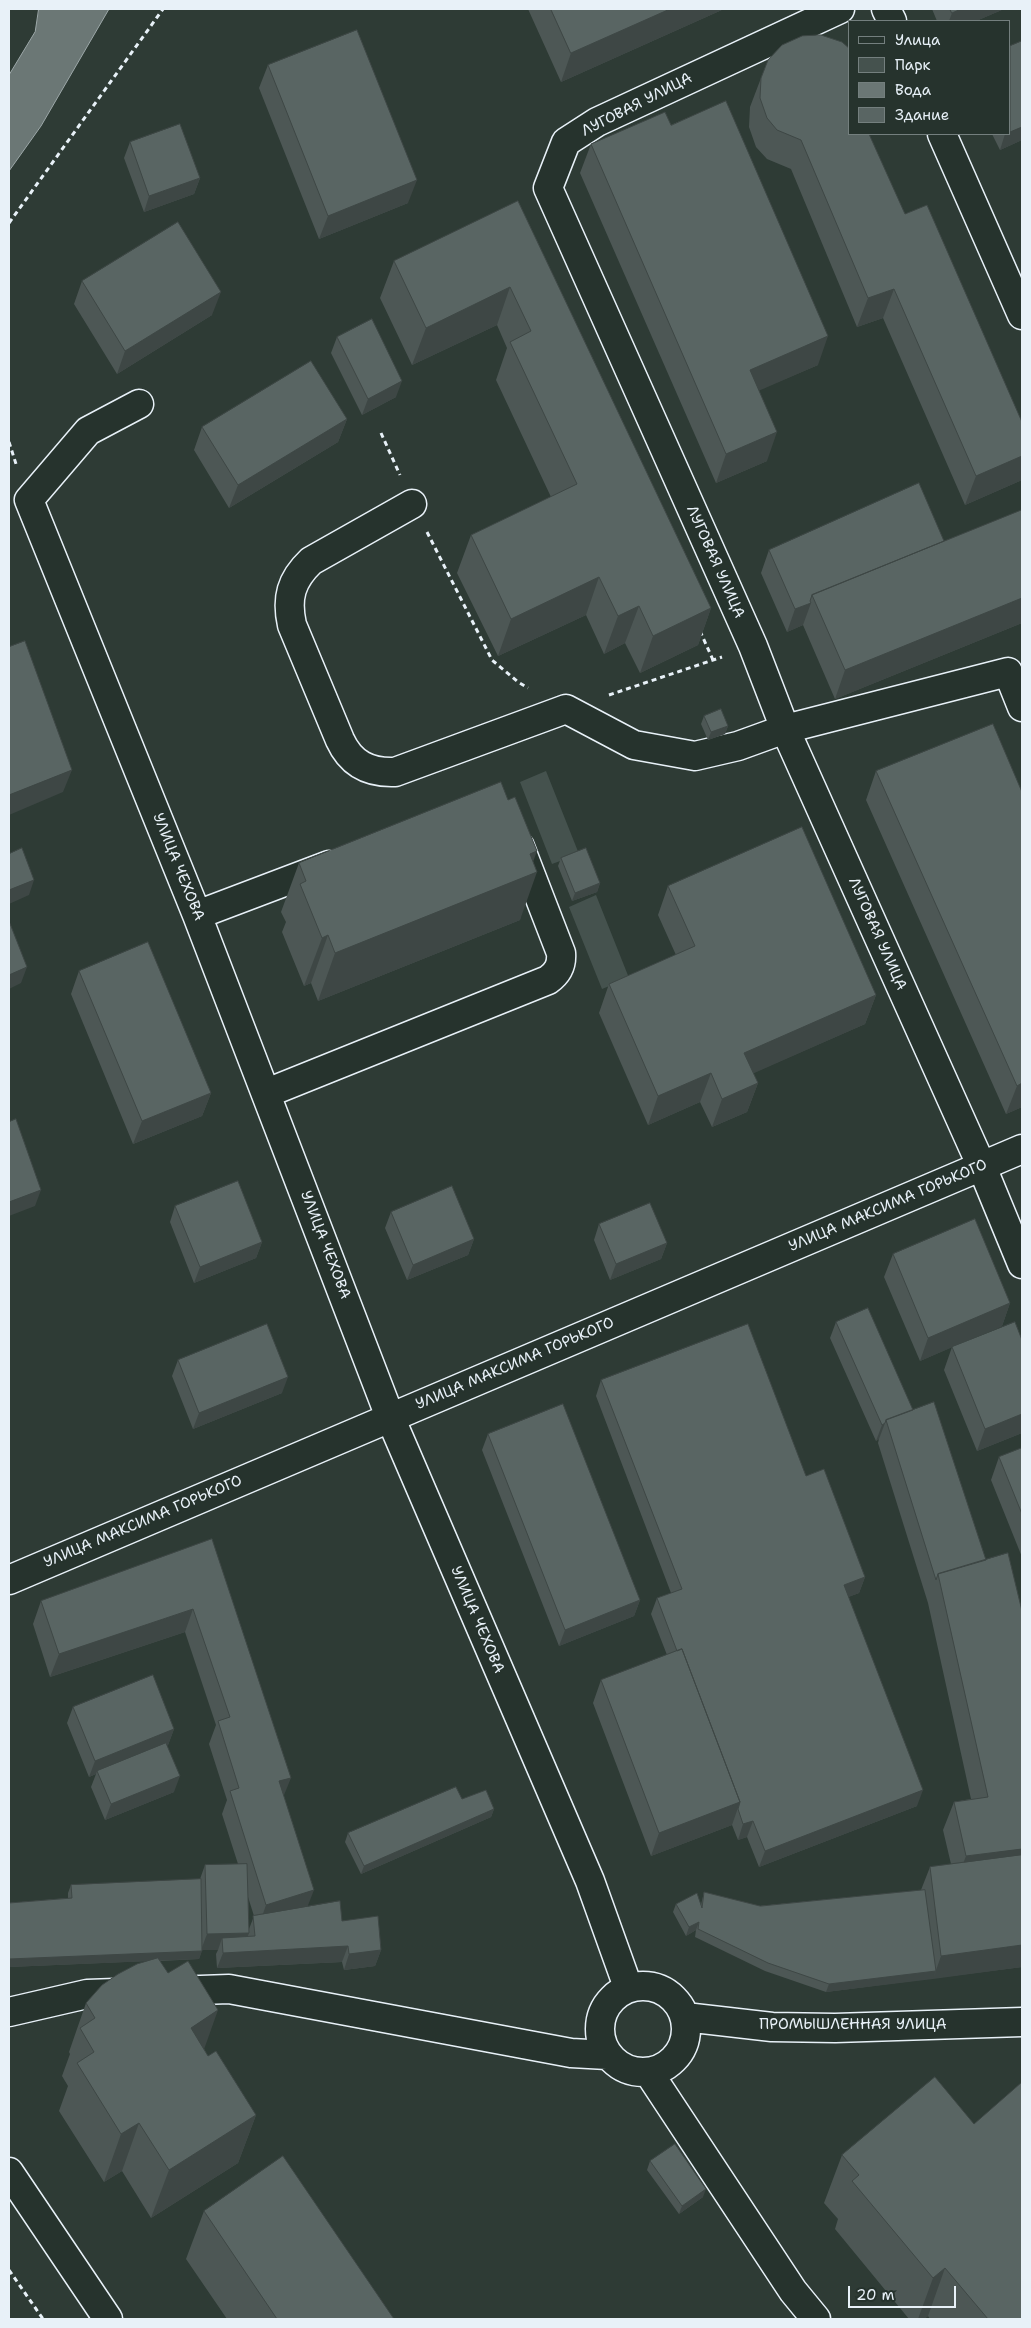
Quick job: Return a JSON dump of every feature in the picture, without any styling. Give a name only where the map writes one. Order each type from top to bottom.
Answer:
[{"type":"street","name":"ЛУГОВАЯ УЛИЦА","points":[[840,9],[598,122],[566,142],[548,188],[753,646],[785,728],[982,1167],[1022,1264]]},
{"type":"street","points":[[942,135],[1022,315]]},
{"type":"street","name":"УЛИЦА ЧЕХОВА","points":[[139,404],[88,431],[29,500],[197,915],[390,1417],[590,1881],[628,1987]]},
{"type":"street","points":[[412,504],[311,561],[299,572],[291,588],[288,610],[292,625],[346,753],[362,767],[381,772],[396,772],[566,709],[634,745],[695,756],[738,746],[785,728],[1008,672],[1022,707]]},
{"type":"street","points":[[267,1093],[554,976],[559,969],[561,953],[512,826]]},
{"type":"street","points":[[197,915],[352,856]]},
{"type":"street","name":"УЛИЦА МАКСИМА ГОРЬКОГО","points":[[9,1580],[982,1167],[1022,1148]]},
{"type":"street","points":[[654,1986],[667,1992],[678,2003],[685,2017],[687,2030],[684,2043],[678,2054],[669,2064],[650,2073],[633,2072],[621,2067],[608,2055],[601,2043],[599,2031],[600,2018],[614,1996],[628,1987],[654,1986]]},
{"type":"street","points":[[9,2012],[87,1994],[229,1989],[571,2052],[608,2055]]},
{"type":"street","name":"ПРОМЫШЛЕННАЯ УЛИЦА","points":[[685,2017],[772,2027],[835,2028],[1022,2022]]},
{"type":"street","points":[[650,2073],[793,2291],[816,2319]]},
{"type":"street","points":[[9,2172],[108,2319]]},
{"type":"path","points":[[9,224],[163,9]]},
{"type":"path","points":[[381,433],[412,504],[492,660],[518,682],[566,709],[753,646]]},
{"type":"path","points":[[697,624],[713,660]]},
{"type":"path","points":[[9,2270],[42,2319]]},
{"type":"green space","points":[[546,771],[579,854],[552,864],[520,782]]},
{"type":"green space","points":[[596,895],[629,978],[602,989],[569,907]]},
{"type":"water","points":[[39,9],[109,9],[41,126],[9,171],[9,75],[35,32]]},
{"type":"building","points":[[551,9],[670,9],[571,53]]},
{"type":"building","points":[[950,9],[961,9],[952,13]]},
{"type":"building","points":[[357,30],[417,180],[328,216],[268,65]]},
{"type":"building","points":[[821,35],[842,42],[848,47],[848,135],[869,135],[905,214],[927,205],[1022,422],[1022,456],[976,476],[894,289],[868,298],[801,140],[777,130],[767,118],[760,98],[761,78],[768,60],[782,45],[802,36]]},
{"type":"building","points":[[1022,41],[1022,127],[1011,132],[1011,46]]},
{"type":"building","points":[[726,101],[828,336],[750,370],[777,432],[726,454],[591,144],[665,112],[671,125]]},
{"type":"building","points":[[180,124],[200,178],[149,196],[130,142]]},
{"type":"building","points":[[518,201],[711,608],[653,636],[639,606],[618,616],[599,577],[511,619],[471,535],[577,484],[510,342],[531,331],[510,287],[426,328],[394,261]]},
{"type":"building","points":[[178,222],[221,292],[125,351],[82,281]]},
{"type":"building","points":[[372,319],[402,381],[368,399],[337,337]]},
{"type":"building","points":[[311,361],[347,419],[238,485],[202,427]]},
{"type":"building","points":[[919,483],[944,541],[812,595],[811,603],[795,609],[769,550]]},
{"type":"building","points":[[1022,510],[1022,598],[845,670],[812,595]]},
{"type":"building","points":[[25,641],[72,770],[9,795],[9,647]]},
{"type":"building","points":[[721,709],[728,726],[711,732],[704,716]]},
{"type":"building","points":[[993,724],[1022,792],[1022,1083],[1017,1086],[876,771]]},
{"type":"building","points":[[501,782],[508,800],[515,797],[537,851],[530,854],[537,872],[335,953],[328,935],[322,938],[300,884],[306,881],[299,863]]},
{"type":"building","points":[[802,827],[876,995],[744,1053],[758,1083],[722,1099],[711,1073],[658,1096],[609,984],[695,946],[668,886]]},
{"type":"building","points":[[22,848],[34,880],[9,890],[9,854]]},
{"type":"building","points":[[586,848],[600,883],[575,893],[561,858]]},
{"type":"building","points":[[9,921],[27,967],[9,975]]},
{"type":"building","points":[[148,942],[211,1093],[142,1121],[79,971]]},
{"type":"building","points":[[16,1119],[41,1190],[9,1202],[9,1122]]},
{"type":"building","points":[[238,1181],[262,1242],[200,1267],[175,1206]]},
{"type":"building","points":[[452,1186],[474,1239],[413,1265],[391,1212]]},
{"type":"building","points":[[650,1203],[667,1243],[616,1264],[599,1224]]},
{"type":"building","points":[[975,1219],[1010,1303],[928,1338],[893,1254]]},
{"type":"building","points":[[868,1308],[913,1410],[886,1420],[882,1425],[836,1322]]},
{"type":"building","points":[[1015,1322],[1022,1340],[1022,1414],[985,1429],[952,1347]]},
{"type":"building","points":[[267,1324],[288,1377],[199,1413],[178,1360]]},
{"type":"building","points":[[748,1324],[806,1476],[824,1469],[865,1577],[844,1585],[923,1790],[765,1851],[753,1821],[743,1824],[738,1809],[740,1802],[682,1649],[677,1651],[657,1598],[682,1589],[601,1380]]},
{"type":"building","points":[[934,1402],[986,1560],[938,1574],[936,1580],[886,1420]]},
{"type":"building","points":[[563,1404],[640,1600],[565,1630],[488,1434]]},
{"type":"building","points":[[1022,1448],[1022,1514],[999,1457]]},
{"type":"building","points":[[212,1539],[291,1778],[279,1781],[314,1890],[266,1905],[230,1791],[239,1788],[218,1721],[230,1717],[193,1609],[59,1654],[41,1601]]},
{"type":"building","points":[[1008,1553],[1022,1611],[1022,1849],[966,1856],[954,1802],[988,1797],[938,1574]]},
{"type":"building","points":[[682,1649],[740,1802],[659,1833],[601,1680]]},
{"type":"building","points":[[153,1675],[174,1729],[95,1761],[73,1707]]},
{"type":"building","points":[[166,1743],[180,1776],[111,1804],[97,1771]]},
{"type":"building","points":[[456,1787],[462,1799],[486,1790],[494,1809],[364,1866],[348,1833]]},
{"type":"building","points":[[1022,1855],[1022,1945],[941,1956],[930,1867]]},
{"type":"building","points":[[247,1864],[249,1933],[207,1934],[205,1865]]},
{"type":"building","points":[[201,1879],[202,1951],[9,1959],[9,1903],[72,1898],[71,1885]]},
{"type":"building","points":[[925,1890],[936,1971],[829,1984],[768,1963],[698,1929],[699,1922],[689,1927],[676,1904],[697,1893],[702,1908],[704,1892],[760,1906]]},
{"type":"building","points":[[340,1901],[342,1921],[378,1916],[381,1950],[349,1954],[348,1946],[223,1953],[222,1938],[255,1936],[253,1916]]},
{"type":"building","points":[[158,1958],[168,1973],[188,1961],[218,2010],[191,2028],[208,2056],[216,2051],[256,2115],[169,2170],[139,2123],[121,2134],[77,2063],[94,2052],[80,2028],[95,2018],[86,2003],[102,1985],[118,1974],[137,1964]]},
{"type":"building","points":[[935,2077],[974,2124],[1022,2082],[1022,2319],[988,2319],[945,2268],[933,2278],[852,2181],[859,2175],[842,2155]]},
{"type":"building","points":[[675,2144],[706,2189],[682,2206],[650,2161]]},
{"type":"building","points":[[283,2156],[394,2319],[277,2319],[204,2211]]}]
